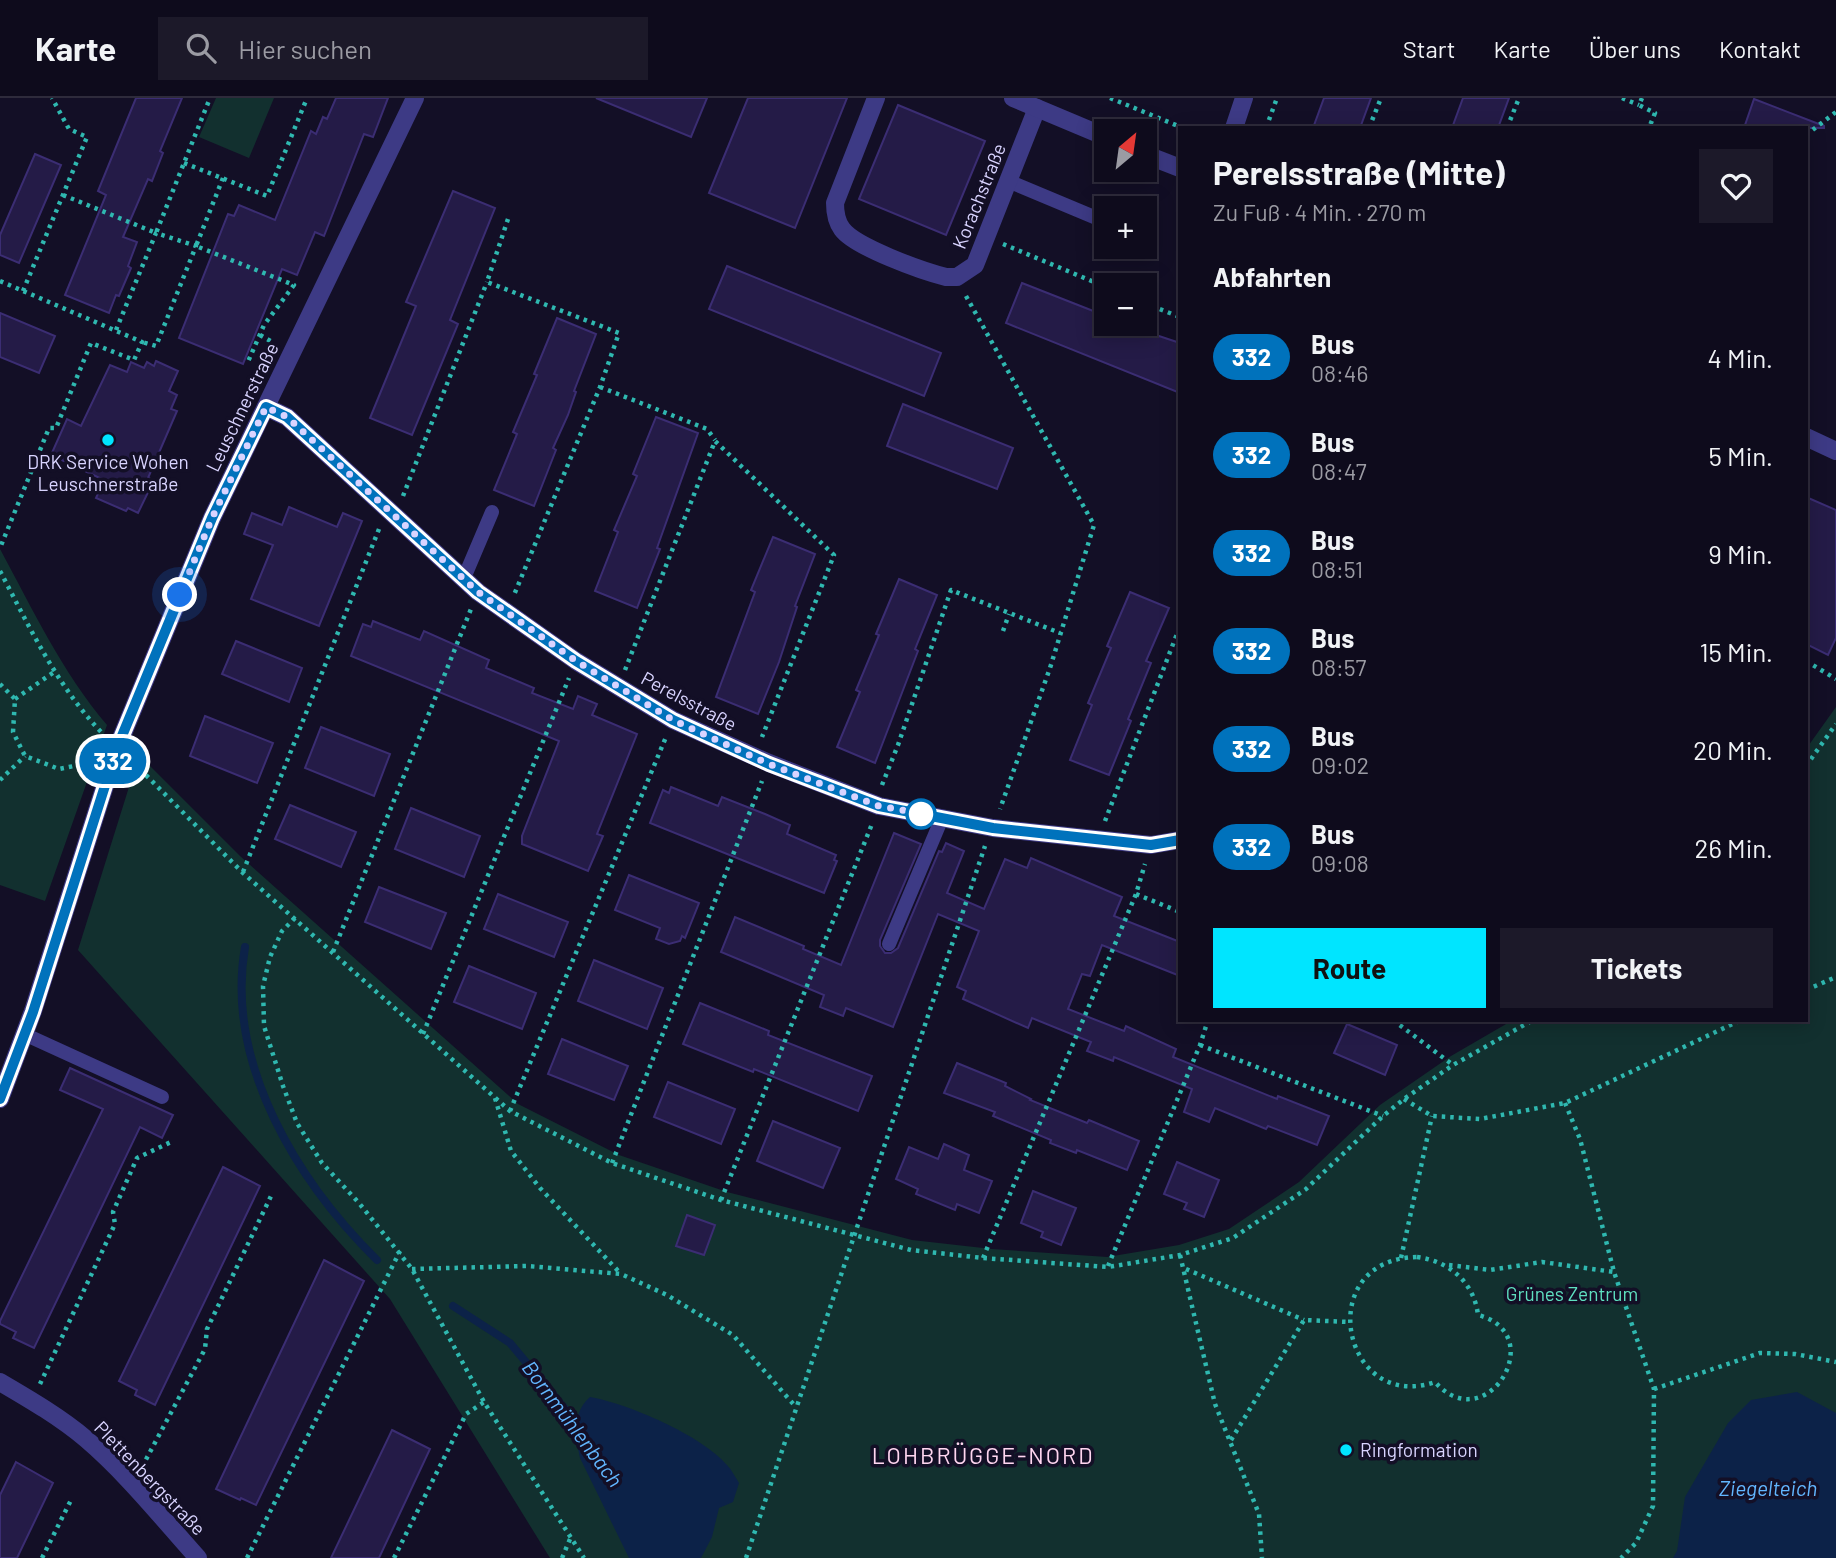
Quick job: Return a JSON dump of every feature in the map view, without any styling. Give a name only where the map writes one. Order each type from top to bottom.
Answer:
[{"type":"street","name":"Leuschnerstraße","points":[[0,1099],[24,1034],[117,748],[212,518],[415,98]]},
{"type":"street","name":"Korachstraße","points":[[876,98],[835,203],[835,215],[840,227],[858,243],[946,277],[966,272],[975,265],[1037,108]]},
{"type":"street","points":[[1013,98],[1094,133]]},
{"type":"street","points":[[1235,126],[1244,98]]},
{"type":"street","points":[[1157,159],[1178,168]]},
{"type":"street","name":"Perelsstraße","points":[[266,407],[287,417],[478,592],[576,661],[673,720],[761,760],[879,806],[993,828],[1151,845],[1178,840]]},
{"type":"street","points":[[1808,438],[1836,451]]},
{"type":"street","name":"Plettenbergstraße","points":[[0,1382],[33,1401],[86,1439],[198,1558]]},
{"type":"lane","points":[[1008,181],[1094,217]]},
{"type":"lane","points":[[464,578],[492,512]]},
{"type":"lane","points":[[889,944],[942,818]]},
{"type":"lane","points":[[24,1034],[162,1097]]},
{"type":"path","points":[[23,291],[87,137],[69,129],[52,98]]},
{"type":"path","points":[[116,330],[210,98]]},
{"type":"path","points":[[184,163],[267,196],[307,98]]},
{"type":"path","points":[[1110,98],[1178,126]]},
{"type":"path","points":[[1267,126],[1277,98]]},
{"type":"path","points":[[1370,126],[1381,98]]},
{"type":"path","points":[[1508,126],[1519,98]]},
{"type":"path","points":[[1622,98],[1655,113],[1650,126]]},
{"type":"path","points":[[1639,105],[1642,98]]},
{"type":"path","points":[[1808,133],[1836,112]]},
{"type":"path","points":[[0,281],[156,346],[223,178]]},
{"type":"path","points":[[63,195],[294,285],[264,325],[247,364]]},
{"type":"path","points":[[242,872],[487,282],[508,219]]},
{"type":"path","points":[[986,237],[1094,281]]},
{"type":"path","points":[[746,1558],[975,873],[1050,668],[1094,525],[955,276]]},
{"type":"path","points":[[487,282],[619,333],[600,387],[507,612]]},
{"type":"path","points":[[1157,308],[1178,316]]},
{"type":"path","points":[[260,335],[271,341]]},
{"type":"path","points":[[0,548],[49,428],[56,428],[91,343],[134,360],[142,342]]},
{"type":"path","points":[[600,387],[707,429],[715,441],[834,555],[612,1163]]},
{"type":"path","points":[[618,687],[715,441]]},
{"type":"path","points":[[0,571],[54,672],[100,732],[242,872],[510,1111],[612,1163],[722,1200],[911,1250],[983,1258],[1108,1266],[1180,1255],[1233,1238],[1306,1189],[1383,1116],[1404,1100],[1453,1065],[1529,1022]]},
{"type":"path","points":[[722,1200],[879,806],[881,788],[951,590],[1060,633]]},
{"type":"path","points":[[333,952],[478,592]]},
{"type":"path","points":[[1003,631],[1009,614]]},
{"type":"path","points":[[1098,839],[1178,631]]},
{"type":"path","points":[[423,1034],[576,661]]},
{"type":"path","points":[[1808,663],[1836,679]]},
{"type":"path","points":[[15,699],[54,672]]},
{"type":"path","points":[[0,684],[15,699],[13,732],[25,756],[59,769],[84,764],[100,732]]},
{"type":"path","points":[[510,1111],[673,720]]},
{"type":"path","points":[[1808,763],[1836,724]]},
{"type":"path","points":[[0,780],[25,756]]},
{"type":"path","points":[[983,1258],[1136,894],[1151,845]]},
{"type":"path","points":[[1136,894],[1178,911]]},
{"type":"path","points":[[295,918],[282,932],[270,957],[263,986],[264,1026],[297,1124],[322,1163],[400,1251],[412,1269],[484,1402],[584,1558]]},
{"type":"path","points":[[1808,989],[1836,977]]},
{"type":"path","points":[[1108,1266],[1207,1022]]},
{"type":"path","points":[[1396,1022],[1453,1065]]},
{"type":"path","points":[[1404,1100],[1432,1115],[1480,1119],[1565,1103],[1737,1022]]},
{"type":"path","points":[[1200,1045],[1383,1116]]},
{"type":"path","points":[[495,1097],[511,1151],[540,1188],[621,1274]]},
{"type":"path","points":[[1565,1103],[1580,1139],[1614,1272],[1654,1389],[1653,1506],[1636,1543],[1620,1558]]},
{"type":"path","points":[[1401,1258],[1432,1115]]},
{"type":"path","points":[[33,1401],[115,1224],[113,1212],[137,1158],[171,1142]]},
{"type":"path","points":[[132,1485],[205,1349],[207,1329],[272,1194]]},
{"type":"path","points":[[247,1558],[400,1251]]},
{"type":"path","points":[[1180,1255],[1215,1404],[1259,1514],[1262,1558]]},
{"type":"path","points":[[1445,1265],[1465,1282],[1475,1301],[1478,1315],[1499,1327],[1509,1344],[1511,1359],[1501,1383],[1475,1398],[1464,1398],[1449,1393],[1435,1382],[1413,1386],[1385,1379],[1367,1366],[1358,1354],[1353,1344],[1349,1322],[1351,1304],[1362,1283],[1378,1267],[1401,1258],[1423,1258],[1445,1265],[1490,1270],[1542,1262],[1614,1272]]},
{"type":"path","points":[[412,1269],[527,1266],[621,1274],[667,1295],[733,1335],[796,1407]]},
{"type":"path","points":[[1185,1268],[1304,1320],[1349,1322]]},
{"type":"path","points":[[1231,1440],[1304,1320]]},
{"type":"path","points":[[1654,1389],[1760,1353],[1795,1354],[1836,1362]]},
{"type":"path","points":[[394,1558],[466,1413],[484,1402]]},
{"type":"path","points":[[42,1558],[72,1498]]},
{"type":"path","points":[[562,1558],[570,1539]]},
{"type":"green space","points":[[216,98],[274,98],[249,158],[199,137]]},
{"type":"green space","points":[[0,549],[62,662],[107,725],[45,901],[0,885]]},
{"type":"green space","name":"Grünes Zentrum","points":[[1836,707],[1836,1558],[550,1558],[390,1299],[78,950],[139,755],[240,856],[518,1104],[619,1155],[727,1192],[912,1240],[1107,1257],[1179,1245],[1229,1229],[1299,1182],[1380,1105],[1451,1056],[1510,1022],[1808,1022],[1808,746]]},
{"type":"water","name":"Ziegelteich","points":[[1797,1392],[1836,1413],[1836,1558],[1673,1558],[1677,1551],[1685,1497],[1728,1423],[1751,1400]]},
{"type":"water","points":[[590,1397],[624,1406],[683,1432],[715,1454],[730,1469],[739,1483],[733,1502],[719,1508],[712,1537],[701,1558],[629,1558],[580,1458],[576,1425],[580,1410]]},
{"type":"building","points":[[136,98],[182,98],[160,151],[163,153],[152,181],[148,179],[123,237],[137,242],[128,266],[131,268],[109,313],[65,295],[106,195],[98,191]]},
{"type":"building","points":[[336,98],[388,98],[373,137],[364,134],[324,236],[315,232],[297,275],[282,269],[243,364],[179,338],[228,214],[234,216],[239,205],[275,220],[311,131],[316,134],[323,117],[327,119]]},
{"type":"building","points":[[596,98],[707,98],[691,137]]},
{"type":"building","points":[[748,98],[847,98],[795,228],[709,193]]},
{"type":"building","points":[[1324,98],[1371,98],[1361,126],[1314,126]]},
{"type":"building","points":[[1463,98],[1509,98],[1499,126],[1453,126]]},
{"type":"building","points":[[1754,99],[1824,128],[1808,126],[1745,126]]},
{"type":"building","points":[[898,105],[985,141],[946,235],[859,199]]},
{"type":"building","points":[[35,154],[61,165],[19,263],[0,255],[0,235]]},
{"type":"building","points":[[453,191],[495,208],[450,320],[458,324],[412,435],[370,418],[416,306],[406,302]]},
{"type":"building","points":[[727,266],[941,353],[924,396],[709,309]]},
{"type":"building","points":[[1022,283],[1094,311],[1094,336],[1157,335],[1178,342],[1178,392],[1006,323]]},
{"type":"building","points":[[0,313],[55,336],[39,373],[0,357]]},
{"type":"building","points":[[557,318],[596,334],[534,506],[494,490],[517,434],[513,432],[537,375],[534,374]]},
{"type":"building","name":"DRK Service Wohen Leuschnerstraße","points":[[156,361],[178,371],[169,391],[177,395],[171,409],[177,411],[148,478],[154,480],[138,513],[128,508],[126,511],[96,498],[104,480],[51,455],[67,419],[81,426],[110,365],[127,372],[131,362],[144,368],[147,362],[154,366]]},
{"type":"building","points":[[903,404],[1013,448],[997,489],[887,446]]},
{"type":"building","points":[[656,417],[698,433],[657,548],[660,549],[637,608],[595,591],[618,532],[614,530],[637,476],[633,474]]},
{"type":"building","points":[[1808,498],[1836,510],[1836,638],[1828,655],[1808,645]]},
{"type":"building","points":[[289,507],[337,527],[343,513],[362,521],[319,626],[251,599],[273,545],[244,534],[252,513],[282,525]]},
{"type":"building","points":[[773,537],[815,554],[795,606],[797,607],[779,662],[758,714],[716,697],[755,592],[751,590]]},
{"type":"building","points":[[899,579],[937,595],[875,763],[837,747],[860,692],[856,690],[879,635],[876,634]]},
{"type":"building","points":[[1130,592],[1169,608],[1146,661],[1151,663],[1109,775],[1070,760],[1092,705],[1088,703],[1111,648],[1107,646]]},
{"type":"building","points":[[373,621],[420,640],[424,631],[489,660],[486,668],[534,688],[532,693],[573,709],[578,696],[597,704],[592,715],[637,734],[597,834],[603,836],[588,871],[522,844],[522,836],[559,741],[351,656],[363,624],[371,627]]},
{"type":"building","points":[[236,641],[302,668],[289,702],[222,674]]},
{"type":"building","points":[[205,716],[273,743],[257,783],[190,756]]},
{"type":"building","points":[[321,727],[390,754],[374,796],[305,768]]},
{"type":"building","points":[[671,787],[718,806],[722,797],[765,814],[790,825],[787,834],[836,855],[834,860],[837,861],[824,893],[650,823],[663,790],[669,793]]},
{"type":"building","points":[[290,805],[356,832],[341,867],[275,839]]},
{"type":"building","points":[[411,808],[480,836],[464,877],[395,849]]},
{"type":"building","points":[[894,833],[921,844],[880,940],[880,946],[885,953],[891,953],[898,948],[939,851],[942,852],[946,843],[964,851],[947,893],[984,909],[1005,859],[1027,868],[1031,858],[1122,897],[1114,916],[1178,941],[1178,975],[1102,945],[1090,976],[1082,974],[1068,1009],[1124,1031],[1126,1026],[1176,1049],[1173,1057],[1277,1099],[1278,1096],[1329,1116],[1317,1145],[1268,1126],[1266,1129],[1215,1108],[1209,1122],[1184,1112],[1192,1089],[1114,1057],[1113,1061],[1087,1051],[1091,1042],[1032,1018],[1028,1028],[963,999],[966,991],[957,987],[979,931],[938,914],[893,1027],[846,1008],[843,1016],[820,1007],[824,995],[721,952],[735,917],[841,965]]},
{"type":"building","points":[[629,875],[699,903],[685,938],[682,936],[680,941],[669,944],[656,939],[660,928],[615,910]]},
{"type":"building","points":[[379,887],[446,913],[431,949],[365,922]]},
{"type":"building","points":[[498,894],[568,922],[554,957],[484,929]]},
{"type":"building","points":[[594,960],[663,988],[647,1029],[578,1001]]},
{"type":"building","points":[[469,966],[536,993],[522,1029],[454,1002]]},
{"type":"building","points":[[700,1003],[769,1031],[768,1035],[872,1076],[858,1111],[683,1044]]},
{"type":"building","points":[[1347,1024],[1397,1045],[1385,1075],[1334,1053]]},
{"type":"building","points":[[562,1039],[628,1066],[614,1100],[548,1074]]},
{"type":"building","points":[[957,1063],[1006,1083],[1005,1086],[1030,1100],[1139,1141],[1127,1170],[1077,1150],[1076,1153],[1050,1143],[1051,1140],[993,1116],[995,1112],[944,1093]]},
{"type":"building","points":[[70,1068],[173,1115],[162,1138],[140,1127],[34,1348],[13,1338],[16,1332],[0,1324],[0,1321],[103,1109],[60,1090]]},
{"type":"building","points":[[668,1082],[735,1109],[721,1144],[654,1117]]},
{"type":"building","points":[[773,1121],[840,1148],[823,1188],[757,1161]]},
{"type":"building","points":[[944,1144],[969,1155],[964,1170],[992,1181],[979,1213],[957,1204],[955,1210],[916,1194],[918,1189],[896,1179],[909,1147],[938,1159]]},
{"type":"building","points":[[1177,1162],[1219,1180],[1204,1217],[1184,1209],[1187,1203],[1164,1194]]},
{"type":"building","points":[[223,1167],[260,1186],[155,1405],[135,1395],[137,1390],[119,1381]]},
{"type":"building","points":[[1033,1191],[1076,1208],[1061,1245],[1041,1237],[1043,1232],[1021,1223]]},
{"type":"building","points":[[687,1215],[715,1225],[704,1255],[676,1246]]},
{"type":"building","points":[[324,1260],[364,1281],[256,1505],[241,1498],[240,1500],[216,1489]]},
{"type":"building","points":[[392,1430],[430,1449],[379,1558],[331,1558]]},
{"type":"building","points":[[16,1462],[53,1483],[17,1558],[0,1558],[0,1495]]},
{"type":"waterway","name":"Bornmühlenbach","points":[[245,947],[242,991],[246,1034],[257,1076],[274,1117],[295,1157],[320,1194],[377,1260]]},
{"type":"waterway","name":"Bornmühlenbach","points":[[453,1306],[510,1343],[581,1428]]},
{"type":"bus line","name":"332","points":[[0,1099],[33,1012],[117,748],[212,518],[266,407],[287,417],[478,592],[576,661],[673,720],[769,764],[879,806],[993,828],[1151,845],[1178,840]]},
{"type":"place","name":"DRK Service Wohen Leuschnerstraße","points":[[108,440]]},
{"type":"place","name":"Ringformation","points":[[1346,1450]]},
{"type":"district","name":"LOHBRÜGGE-NORD","points":[[983,1456]]},
{"type":"route","points":[[180,595],[212,518],[266,407],[287,417],[478,592],[576,661],[673,720],[769,764],[879,806],[929,815],[921,814]]}]
